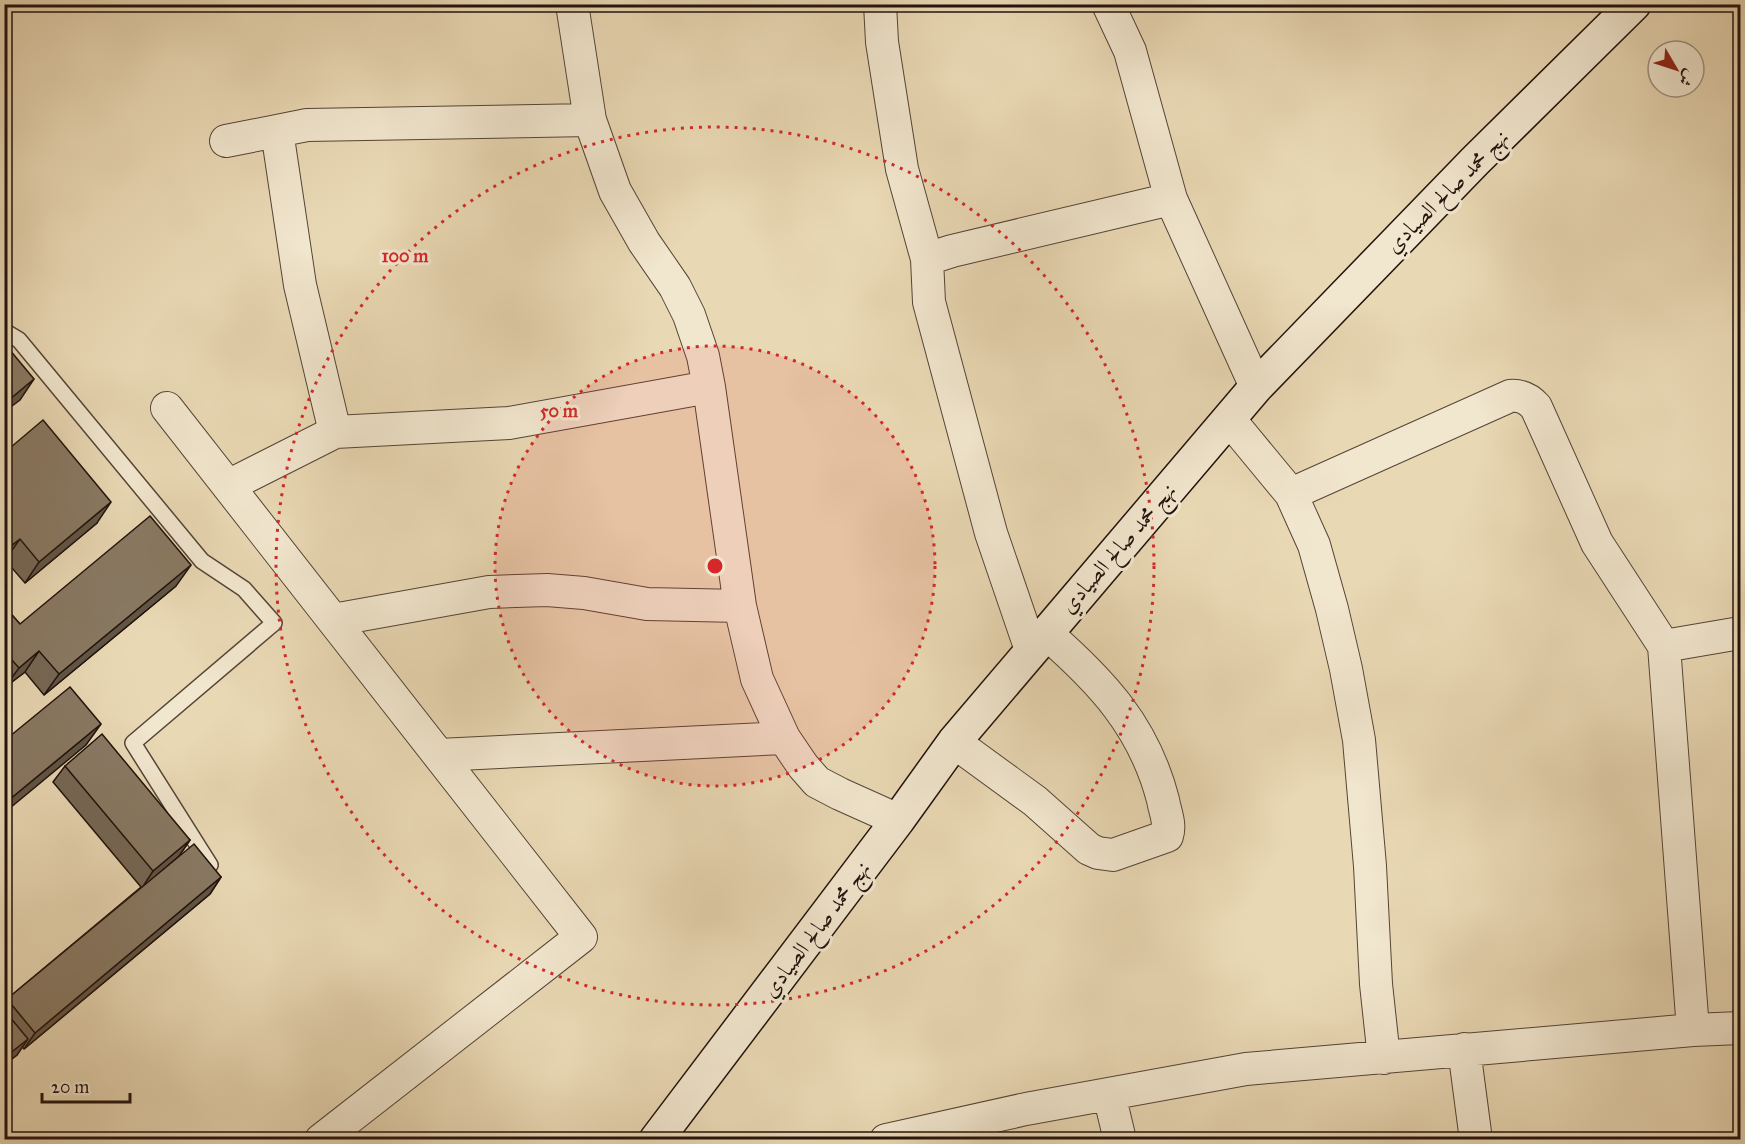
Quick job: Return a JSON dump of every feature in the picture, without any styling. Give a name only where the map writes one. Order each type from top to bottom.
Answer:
[{"type":"street","points":[[572,4],[590,120],[615,191],[644,242],[675,287],[689,315],[703,356],[740,606],[757,679],[784,738],[816,782],[898,820]]},
{"type":"street","points":[[879,4],[882,42],[902,169],[927,259],[929,302],[991,533],[1038,642],[1084,667],[1114,700],[1135,732],[1144,748],[1160,789],[1169,827],[1167,836],[1113,855],[1098,853],[1089,849],[1035,801],[954,742]]},
{"type":"street","points":[[1108,4],[1130,51],[1171,200],[1256,387]]},
{"type":"street","name":"نهج محمد صالح الصيادي","points":[[656,1140],[898,820],[954,742],[1256,387],[1475,161],[1634,4]]},
{"type":"street","points":[[226,141],[306,125],[590,120]]},
{"type":"street","points":[[278,131],[300,285],[335,432]]},
{"type":"street","points":[[927,259],[952,251],[1171,200]]},
{"type":"street","points":[[228,486],[335,432],[508,423],[709,387]]},
{"type":"street","points":[[1291,494],[1510,396],[1520,395],[1530,400],[1536,407],[1598,543],[1664,646],[1693,1030]]},
{"type":"street","points":[[166,408],[581,937],[321,1140]]},
{"type":"street","points":[[1229,419],[1291,494],[1314,545],[1332,609],[1359,740],[1371,866],[1383,1058]]},
{"type":"street","points":[[333,620],[500,591],[547,590],[584,593],[647,604],[740,606]]},
{"type":"street","points":[[1664,646],[1740,633]]},
{"type":"street","points":[[439,755],[784,738]]},
{"type":"street","points":[[886,1140],[1026,1109],[1246,1069],[1464,1049],[1740,1028]]},
{"type":"street","points":[[1464,1049],[1476,1140]]},
{"type":"street","points":[[1109,1094],[1120,1140]]},
{"type":"lane","points":[[4,331],[20,340],[202,561],[244,589],[273,623],[133,743],[210,865]]},
{"type":"building","points":[[4,343],[34,379],[4,404]]},
{"type":"building","points":[[43,420],[111,502],[39,562],[20,539],[4,551],[4,453]]},
{"type":"building","points":[[150,516],[191,565],[59,674],[39,651],[19,668],[4,651],[4,606],[20,624]]},
{"type":"building","points":[[70,687],[101,724],[4,804],[4,741]]},
{"type":"building","points":[[102,734],[190,840],[153,871],[65,766]]},
{"type":"building","points":[[194,844],[221,877],[35,1033],[7,999]]},
{"type":"building","points":[[4,1010],[28,1039],[4,1058]]}]
